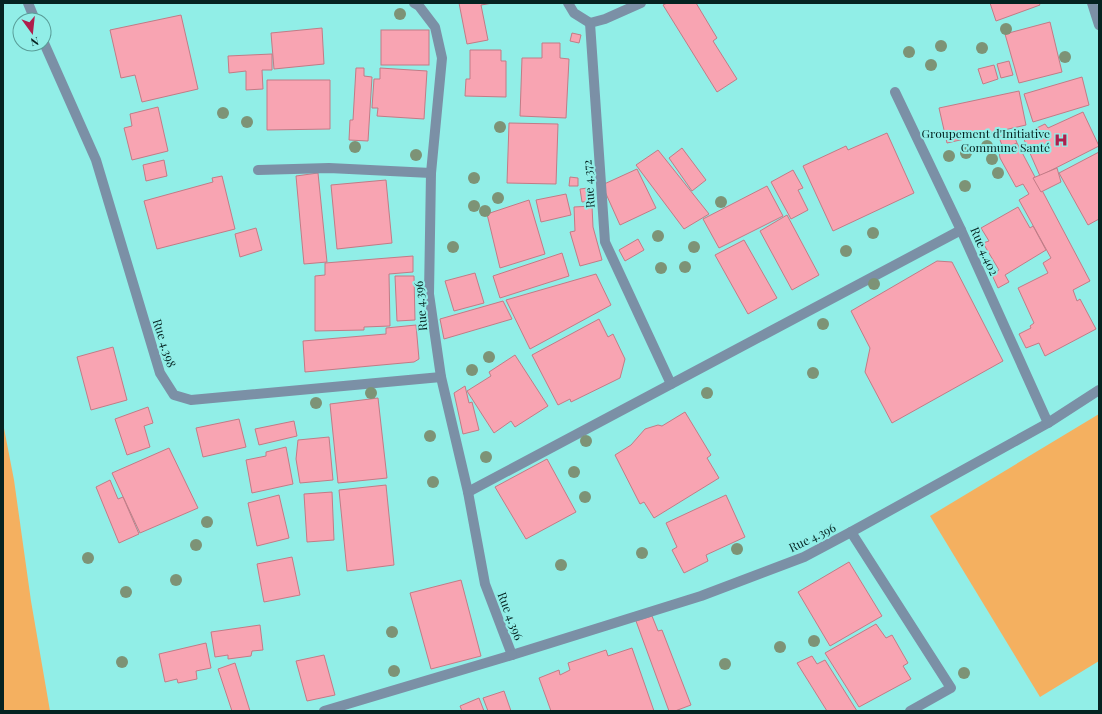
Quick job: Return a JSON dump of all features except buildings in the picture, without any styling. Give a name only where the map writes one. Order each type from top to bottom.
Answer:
[{"type":"street","name":"Rue 4.396","points":[[414,3],[419,6],[435,27],[442,58],[431,173],[429,294],[441,377],[468,492],[485,584],[512,655],[701,596],[804,557],[1048,423],[1099,390]]},
{"type":"street","points":[[568,3],[574,13],[590,23],[605,19],[641,3]]},
{"type":"street","points":[[1092,3],[1099,24]]},
{"type":"street","name":"Rue 4.372","points":[[590,23],[605,242],[671,384]]},
{"type":"street","name":"Rue 4.398","points":[[48,52],[96,160],[160,373],[174,395],[192,400],[441,377]]},
{"type":"street","name":"Rue 4.402","points":[[895,92],[961,230],[1048,423]]},
{"type":"street","points":[[258,170],[329,168],[431,173]]},
{"type":"street","points":[[468,492],[961,230]]},
{"type":"street","points":[[851,532],[951,688],[910,711]]},
{"type":"street","points":[[324,711],[512,655]]},
{"type":"shaded area","points":[[1099,414],[1099,661],[1040,697],[930,516]]},
{"type":"shaded area","points":[[3,423],[14,480],[31,601],[50,711],[3,711]]},
{"type":"place","name":"Groupement d'Initiative Commune Santé","points":[[1061,140]]}]
